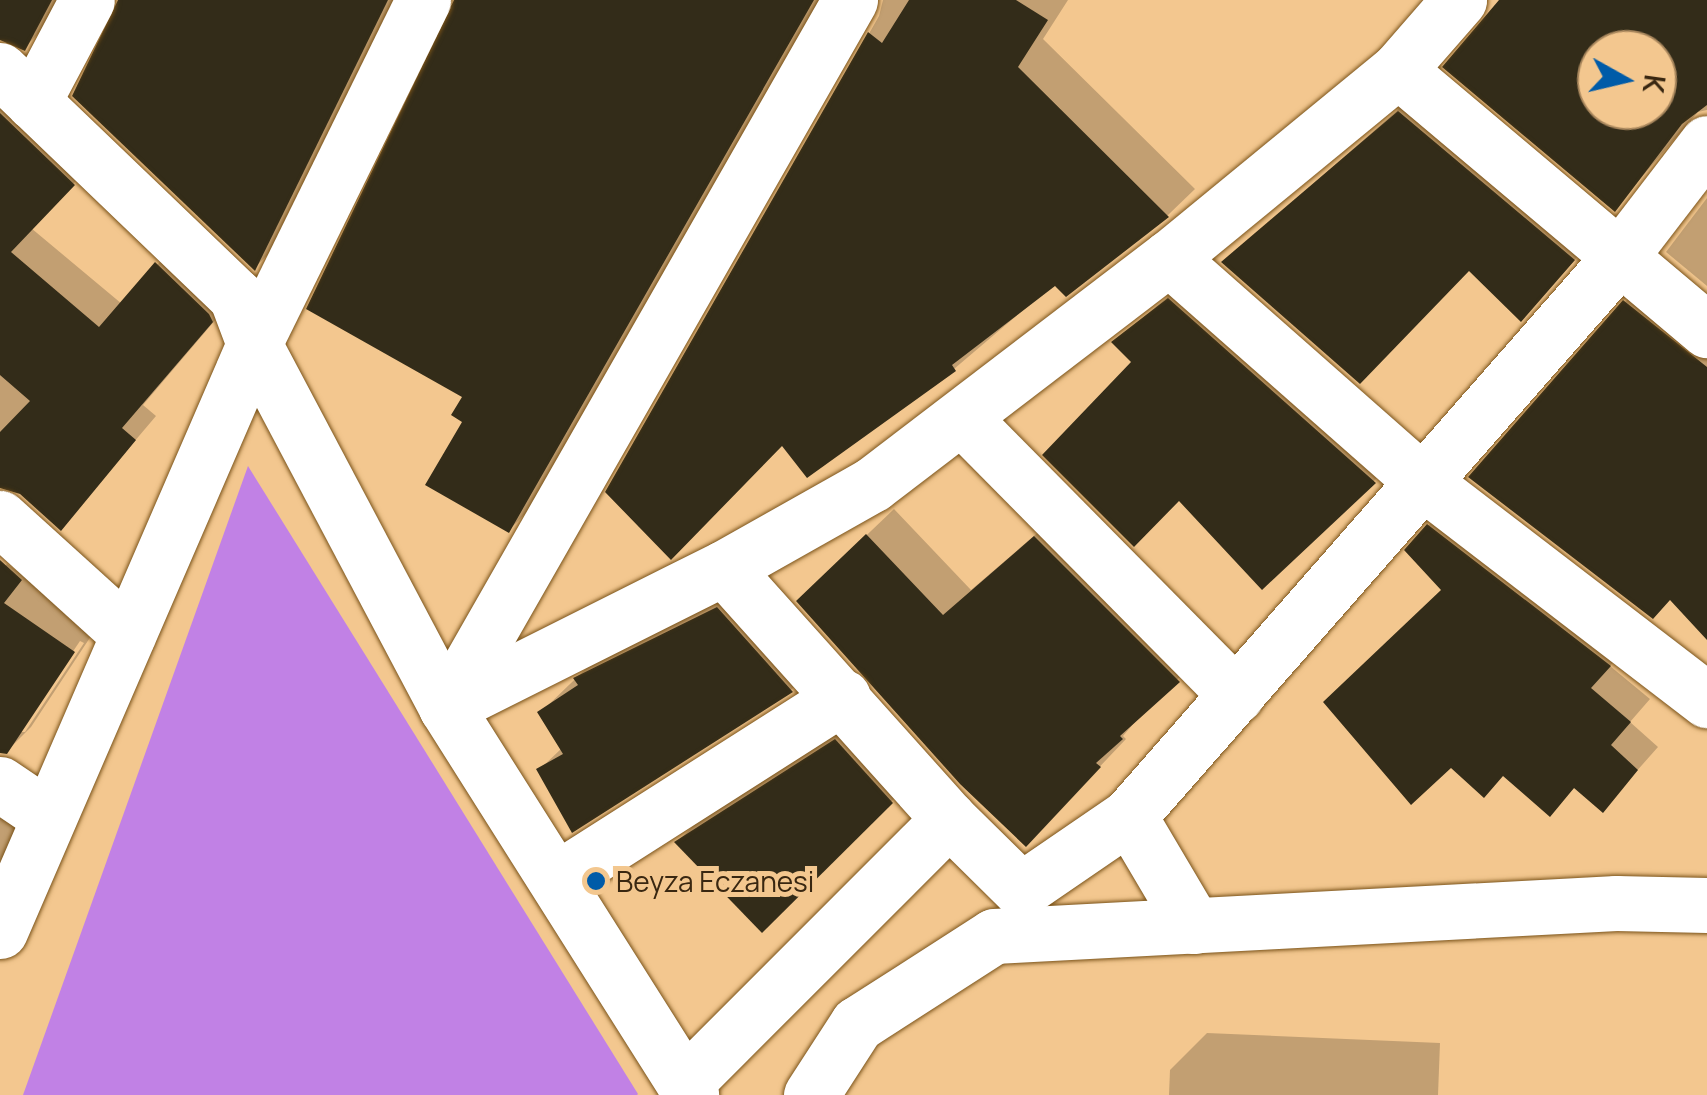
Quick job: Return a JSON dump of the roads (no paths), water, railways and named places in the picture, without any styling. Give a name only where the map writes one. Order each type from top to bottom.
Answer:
[{"type":"street","points":[[86,0],[17,86],[236,296],[254,344],[446,707],[688,1089],[949,820]]},
{"type":"street","points":[[0,931],[254,344],[423,0]]},
{"type":"street","points":[[446,707],[850,0]]},
{"type":"street","points":[[446,707],[724,568],[872,484],[1169,258],[1398,70],[1458,0]]},
{"type":"street","points":[[1398,70],[1707,330]]},
{"type":"street","points":[[724,568],[949,820],[1021,890],[1129,816],[1618,259],[1707,143]]},
{"type":"street","points":[[1169,258],[1424,483],[1707,700]]},
{"type":"street","points":[[962,418],[1236,695]]},
{"type":"street","points":[[0,518],[128,634]]},
{"type":"street","points":[[557,879],[842,697]]},
{"type":"street","points":[[0,784],[49,817]]},
{"type":"street","points":[[1129,816],[1194,926]]},
{"type":"street","points":[[811,1095],[857,1024],[994,936],[1616,902],[1707,905]]},
{"type":"place","name":"Beyza Eczanesi","points":[[596,881]]}]
